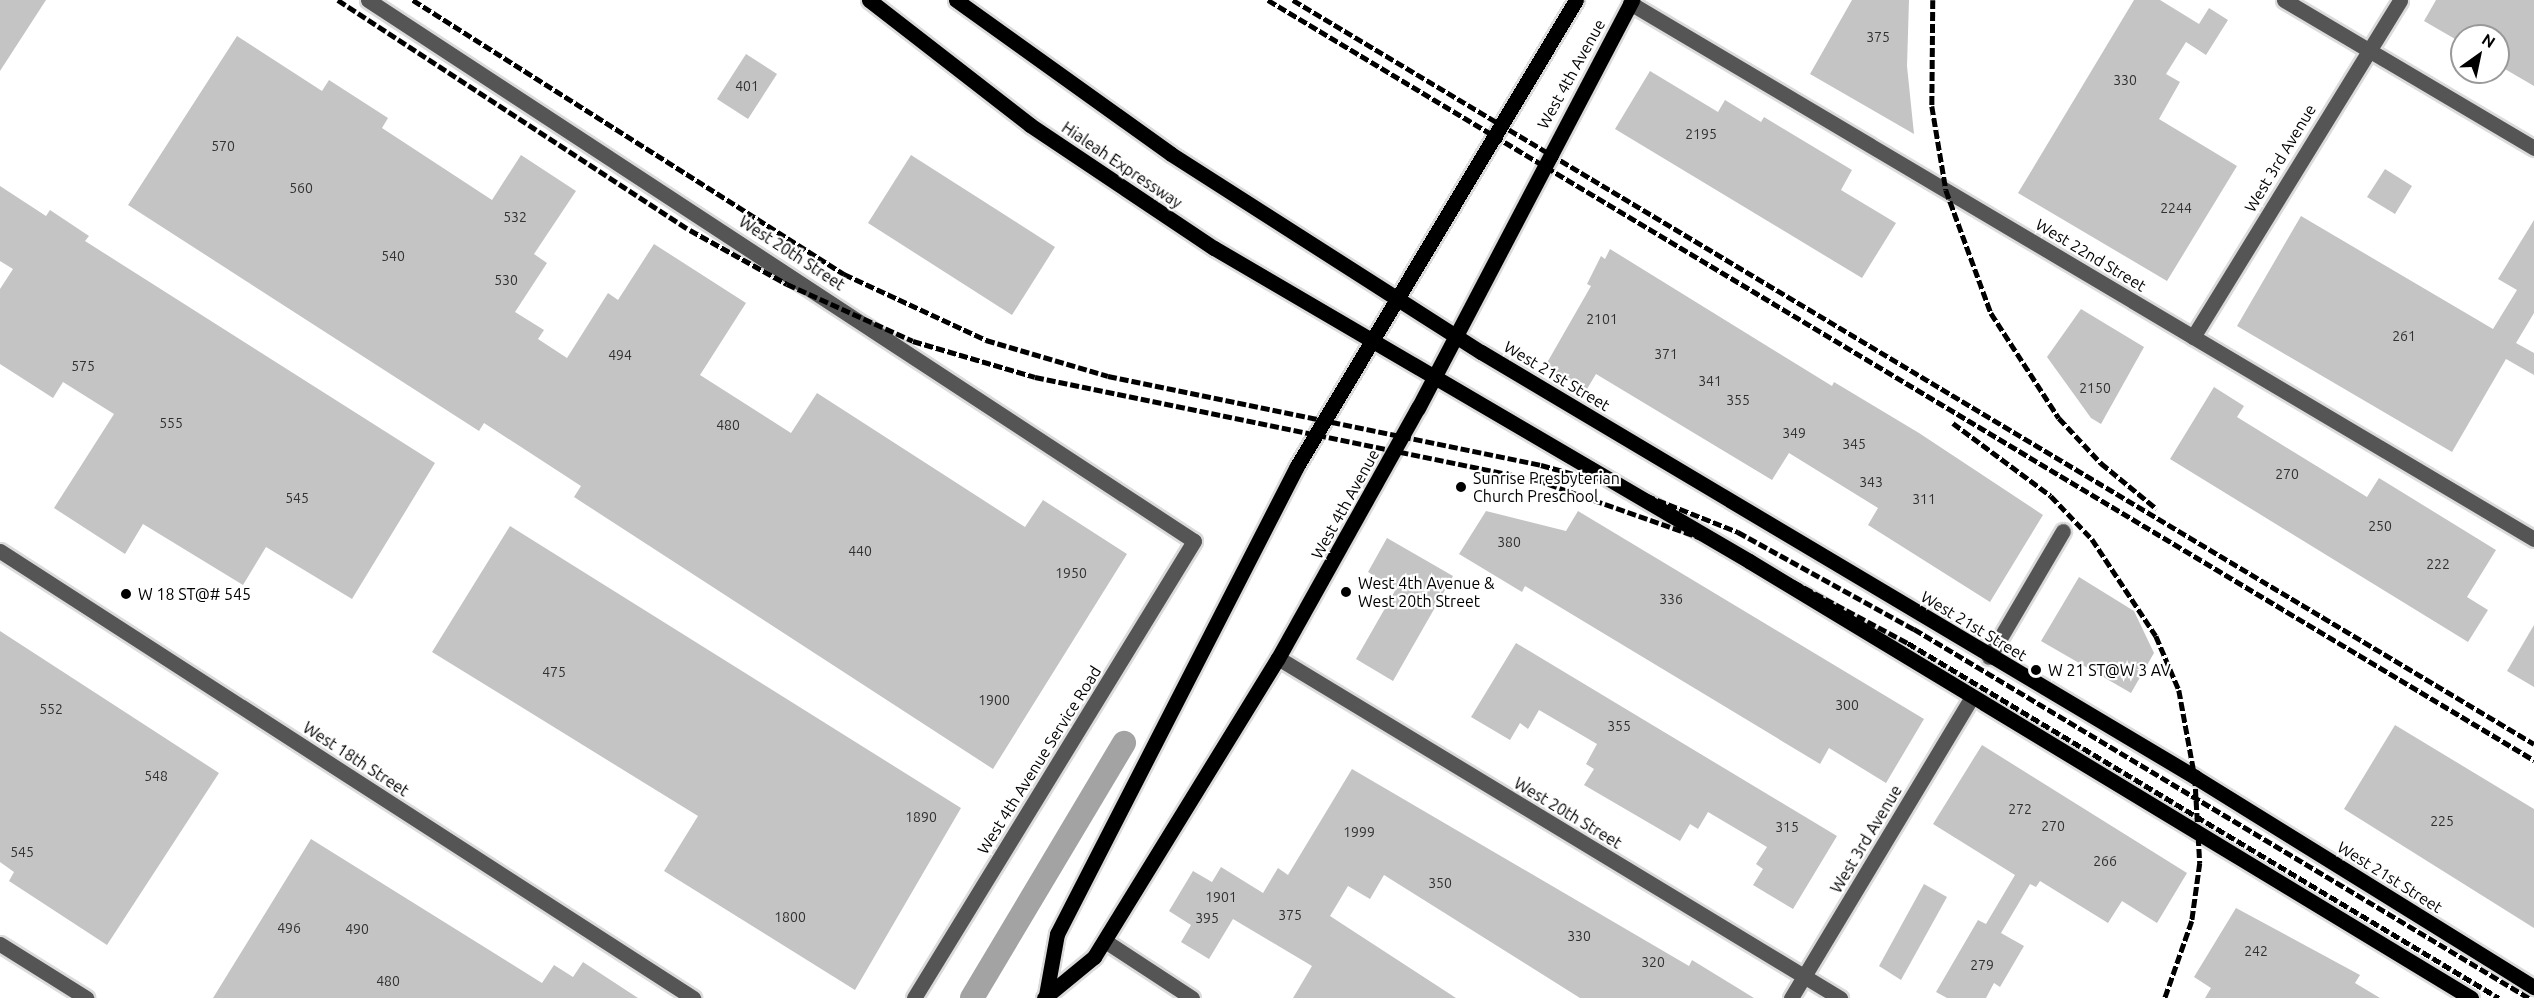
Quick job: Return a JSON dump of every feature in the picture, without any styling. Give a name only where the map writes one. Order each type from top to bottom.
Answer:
[{"type":"main road","name":"Hialeah Expressway","points":[[869,0],[923,46],[1142,202],[1369,339]]},
{"type":"main road","points":[[956,0],[1171,154],[1395,295]]},
{"type":"main road","name":"West 4th Avenue","points":[[1045,996],[1057,934],[1150,761],[1269,518],[1395,295],[1576,0]]},
{"type":"main road","name":"West 4th Avenue","points":[[1045,996],[1094,957],[1278,658],[1435,375],[1631,1]]},
{"type":"main road","name":"West 21st Street","points":[[1395,295],[1456,335],[1989,657],[2195,777],[2534,987]]},
{"type":"main road","points":[[1369,339],[1435,375],[2471,998]]},
{"type":"street","name":"West 20th Street","points":[[368,0],[1194,542]]},
{"type":"street","points":[[2284,0],[2534,148]]},
{"type":"street","name":"West 3rd Avenue","points":[[2193,337],[2400,0]]},
{"type":"street","name":"West 22nd Street","points":[[1631,1],[2534,539]]},
{"type":"street","points":[[1989,657],[2063,531]]},
{"type":"street","name":"West 4th Avenue Service Road","points":[[914,998],[1194,542]]},
{"type":"street","name":"West 18th Street","points":[[0,551],[693,998]]},
{"type":"street","name":"West 20th Street","points":[[1278,658],[1840,998]]},
{"type":"street","name":"West 3rd Avenue","points":[[1791,998],[1971,699]]},
{"type":"street","points":[[1105,941],[1192,998]]},
{"type":"street","points":[[0,944],[86,998]]},
{"type":"building","points":[[0,0],[46,0],[0,71]]},
{"type":"building","points":[[1852,0],[1909,0],[1907,66],[1914,134],[1810,74]]},
{"type":"building","points":[[2134,0],[2160,0],[2199,24],[2209,8],[2228,20],[2206,55],[2186,42],[2166,74],[2180,82],[2159,119],[2237,166],[2167,281],[2018,193]]},
{"type":"building","points":[[2436,0],[2534,0],[2534,86],[2510,72],[2510,24],[2450,24],[2450,36],[2424,21]]},
{"type":"building","points":[[237,36],[322,91],[329,80],[388,118],[382,128],[492,200],[521,155],[576,191],[534,254],[547,263],[515,312],[544,330],[538,339],[567,358],[608,293],[618,300],[654,244],[746,303],[700,375],[791,433],[817,393],[1025,527],[1043,500],[1127,554],[993,769],[574,497],[581,486],[484,423],[479,431],[128,205]]},
{"type":"building","points":[[746,54],[777,74],[748,119],[717,99]]},
{"type":"building","points":[[1650,71],[1718,112],[1725,100],[1761,122],[1764,117],[1852,170],[1841,190],[1896,223],[1862,278],[1615,129]]},
{"type":"building","points":[[911,155],[1055,247],[1012,315],[868,223]]},
{"type":"building","points":[[2385,169],[2412,186],[2395,214],[2367,197]]},
{"type":"building","points":[[0,186],[46,216],[50,210],[89,236],[85,241],[435,463],[352,599],[266,547],[243,585],[143,524],[125,554],[54,508],[114,414],[63,382],[53,398],[0,364],[0,289],[13,269],[0,261]]},
{"type":"building","points":[[2301,216],[2493,329],[2517,290],[2498,279],[2534,220],[2534,313],[2516,343],[2534,353],[2534,375],[2506,359],[2452,452],[2237,326]]},
{"type":"building","points":[[1610,249],[1832,386],[1834,382],[1919,433],[2043,515],[1990,602],[1868,525],[1878,508],[1789,453],[1772,480],[1596,374],[1587,389],[1544,368],[1591,286],[1587,284],[1601,256],[1605,259]]},
{"type":"building","points":[[2081,309],[2144,347],[2101,424],[2091,418],[2047,357]]},
{"type":"building","points":[[2214,387],[2244,406],[2237,417],[2367,497],[2379,478],[2496,550],[2467,597],[2488,610],[2468,642],[2170,459]]},
{"type":"building","points":[[1486,511],[1566,531],[1578,511],[1924,719],[1886,783],[1829,748],[1820,764],[1525,586],[1522,592],[1459,554]]},
{"type":"building","points":[[510,526],[961,808],[855,990],[664,871],[698,816],[432,652]]},
{"type":"building","points":[[1387,538],[1453,576],[1393,681],[1356,659],[1396,589],[1368,572]]},
{"type":"building","points":[[2079,577],[2134,611],[2154,653],[2131,693],[2041,641]]},
{"type":"building","points":[[2534,625],[2534,687],[2507,671]]},
{"type":"building","points":[[0,631],[219,773],[107,945],[9,881],[14,872],[0,862]]},
{"type":"building","points":[[1516,643],[1837,836],[1793,909],[1753,885],[1763,869],[1756,864],[1767,847],[1708,812],[1698,829],[1690,824],[1680,841],[1584,785],[1594,769],[1586,764],[1597,744],[1539,710],[1528,729],[1520,723],[1510,740],[1471,717]]},
{"type":"building","points":[[2395,725],[2534,809],[2534,928],[2344,809]]},
{"type":"building","points":[[1982,745],[2187,873],[2157,923],[2122,901],[2108,923],[2040,881],[2036,887],[2030,884],[2001,933],[2024,946],[2000,987],[1994,983],[1986,998],[1947,998],[1936,992],[1978,920],[1986,924],[2015,875],[1933,824]]},
{"type":"building","points":[[1352,769],[1689,966],[1692,960],[1754,998],[1580,998],[1384,875],[1370,899],[1348,886],[1330,916],[1456,998],[1293,998],[1312,966],[1233,919],[1209,959],[1181,942],[1191,925],[1169,911],[1193,871],[1212,882],[1221,867],[1263,893],[1278,868],[1288,875]]},
{"type":"building","points":[[311,839],[542,983],[554,965],[573,977],[583,962],[638,998],[213,998]]},
{"type":"building","points":[[1924,884],[1947,897],[1901,980],[1879,966]]},
{"type":"building","points":[[2236,908],[2360,975],[2355,983],[2380,998],[2205,998],[2211,988],[2194,977]]},
{"type":"waterway","points":[[972,998],[1124,743]]},
{"type":"railway","points":[[338,0],[690,230],[787,284],[913,341],[1035,377],[1537,480],[1730,548],[1908,643],[2499,998]]},
{"type":"railway","points":[[413,0],[844,274],[986,340],[1108,376],[1541,465],[1635,491],[1738,532],[1914,629],[2529,998]]},
{"type":"railway","points":[[1268,0],[2534,760]]},
{"type":"railway","points":[[1293,0],[2534,744]]},
{"type":"railway","points":[[1933,0],[1932,106],[1946,190],[1991,313],[2059,418],[2101,463],[2157,509]]},
{"type":"railway","points":[[1953,423],[2051,496],[2092,539],[2156,636],[2179,690],[2195,777],[2200,863],[2192,921],[2165,998]]},
{"type":"place","name":"Sunrise Presbyterian Church Preschool","points":[[1461,487]]},
{"type":"place","name":"West 4th Avenue & West 20th Street","points":[[1346,592]]},
{"type":"place","name":"W 18 ST@# 545","points":[[126,594]]},
{"type":"place","name":"W 21 ST@W 3 AV","points":[[2036,670]]}]
